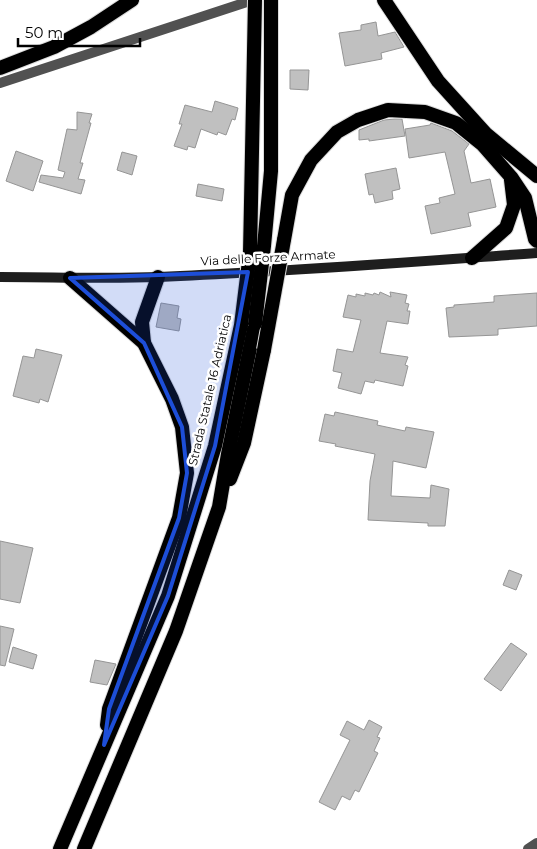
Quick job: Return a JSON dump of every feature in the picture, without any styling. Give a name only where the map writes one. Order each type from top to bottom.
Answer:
[{"type":"highway","points":[[0,68],[54,47],[91,27],[132,0]]},
{"type":"highway","name":"Strada Statale 16 Adriatica","points":[[60,849],[168,596],[215,446],[248,324],[254,0]]},
{"type":"highway","name":"Strada Statale 16 Adriatica","points":[[84,849],[176,631],[219,507],[248,324],[264,246],[271,171],[272,0]]},
{"type":"highway","points":[[384,0],[438,81],[486,134],[537,176]]},
{"type":"highway","points":[[219,507],[244,442],[264,350],[292,195],[310,160],[337,132],[358,120],[388,110],[425,112],[456,123],[482,144],[511,176],[525,198],[535,239],[537,240]]},
{"type":"highway","points":[[472,258],[506,228],[514,205],[511,176]]},
{"type":"highway","points":[[104,745],[109,709],[179,518],[187,473],[182,427],[172,399],[144,343],[142,322],[158,277]]},
{"type":"highway","points":[[70,278],[144,343]]},
{"type":"main road","name":"Via delle Forze Armate","points":[[0,277],[158,277],[537,253]]},
{"type":"street","points":[[0,83],[254,0]]},
{"type":"street","points":[[528,849],[537,843]]},
{"type":"highlighted area","points":[[248,272],[215,446],[168,596],[104,745],[109,709],[179,518],[187,473],[182,427],[144,343],[70,278]]},
{"type":"building","points":[[376,22],[378,36],[395,32],[404,47],[381,53],[382,59],[345,66],[339,33],[361,30],[361,25]]},
{"type":"building","points":[[290,70],[309,70],[308,90],[290,89]]},
{"type":"building","points":[[215,101],[238,108],[235,120],[232,119],[226,135],[218,132],[217,135],[201,129],[195,148],[188,146],[187,150],[174,146],[182,124],[179,124],[185,105],[212,112]]},
{"type":"building","points":[[77,112],[92,114],[80,163],[83,163],[78,179],[85,180],[81,194],[39,182],[41,175],[63,178],[65,172],[58,170],[67,129],[77,130]]},
{"type":"building","points":[[402,119],[405,136],[369,141],[369,139],[359,140],[359,130],[384,120]]},
{"type":"building","points":[[431,123],[452,131],[469,144],[464,151],[471,183],[490,179],[496,207],[468,213],[471,226],[431,234],[425,206],[440,203],[439,198],[455,194],[445,152],[409,158],[405,129],[430,125]]},
{"type":"building","points":[[16,151],[43,161],[33,191],[6,181]]},
{"type":"building","points":[[122,152],[137,156],[132,175],[117,170]]},
{"type":"building","points":[[396,168],[400,189],[392,191],[393,199],[375,203],[373,194],[369,195],[365,174]]},
{"type":"building","points":[[198,184],[224,189],[222,201],[196,196]]},
{"type":"building","points":[[380,292],[391,297],[390,292],[407,295],[405,303],[409,304],[407,311],[410,311],[408,324],[387,321],[380,353],[408,357],[405,365],[408,366],[403,386],[375,380],[374,383],[365,381],[361,394],[338,388],[342,373],[333,371],[337,349],[353,352],[361,320],[343,317],[348,295],[356,297],[356,294],[365,296],[365,293],[373,295],[374,293],[379,295]]},
{"type":"building","points":[[537,293],[537,326],[498,329],[498,335],[449,337],[446,308],[454,307],[454,305],[494,302],[494,296]]},
{"type":"building","points":[[161,303],[179,306],[177,318],[181,319],[179,331],[156,327]]},
{"type":"building","points":[[36,349],[62,355],[48,402],[40,399],[39,403],[13,396],[23,356],[34,358]]},
{"type":"building","points":[[335,412],[378,421],[377,425],[405,431],[406,427],[434,432],[426,468],[393,461],[391,496],[430,498],[431,485],[449,489],[445,526],[428,526],[428,523],[368,520],[370,481],[375,454],[319,441],[325,414],[334,416]]},
{"type":"building","points":[[0,541],[33,548],[20,603],[0,599]]},
{"type":"building","points":[[509,570],[522,575],[516,590],[503,585]]},
{"type":"building","points":[[0,626],[14,629],[5,666],[0,665]]},
{"type":"building","points":[[511,643],[527,654],[501,691],[484,679]]},
{"type":"building","points":[[13,647],[37,655],[33,669],[9,662]]},
{"type":"building","points":[[95,660],[116,664],[107,685],[90,682]]},
{"type":"building","points":[[369,720],[382,727],[377,737],[380,738],[374,751],[378,753],[359,792],[355,790],[350,800],[342,796],[335,810],[319,802],[350,740],[340,735],[347,721],[364,730]]}]
